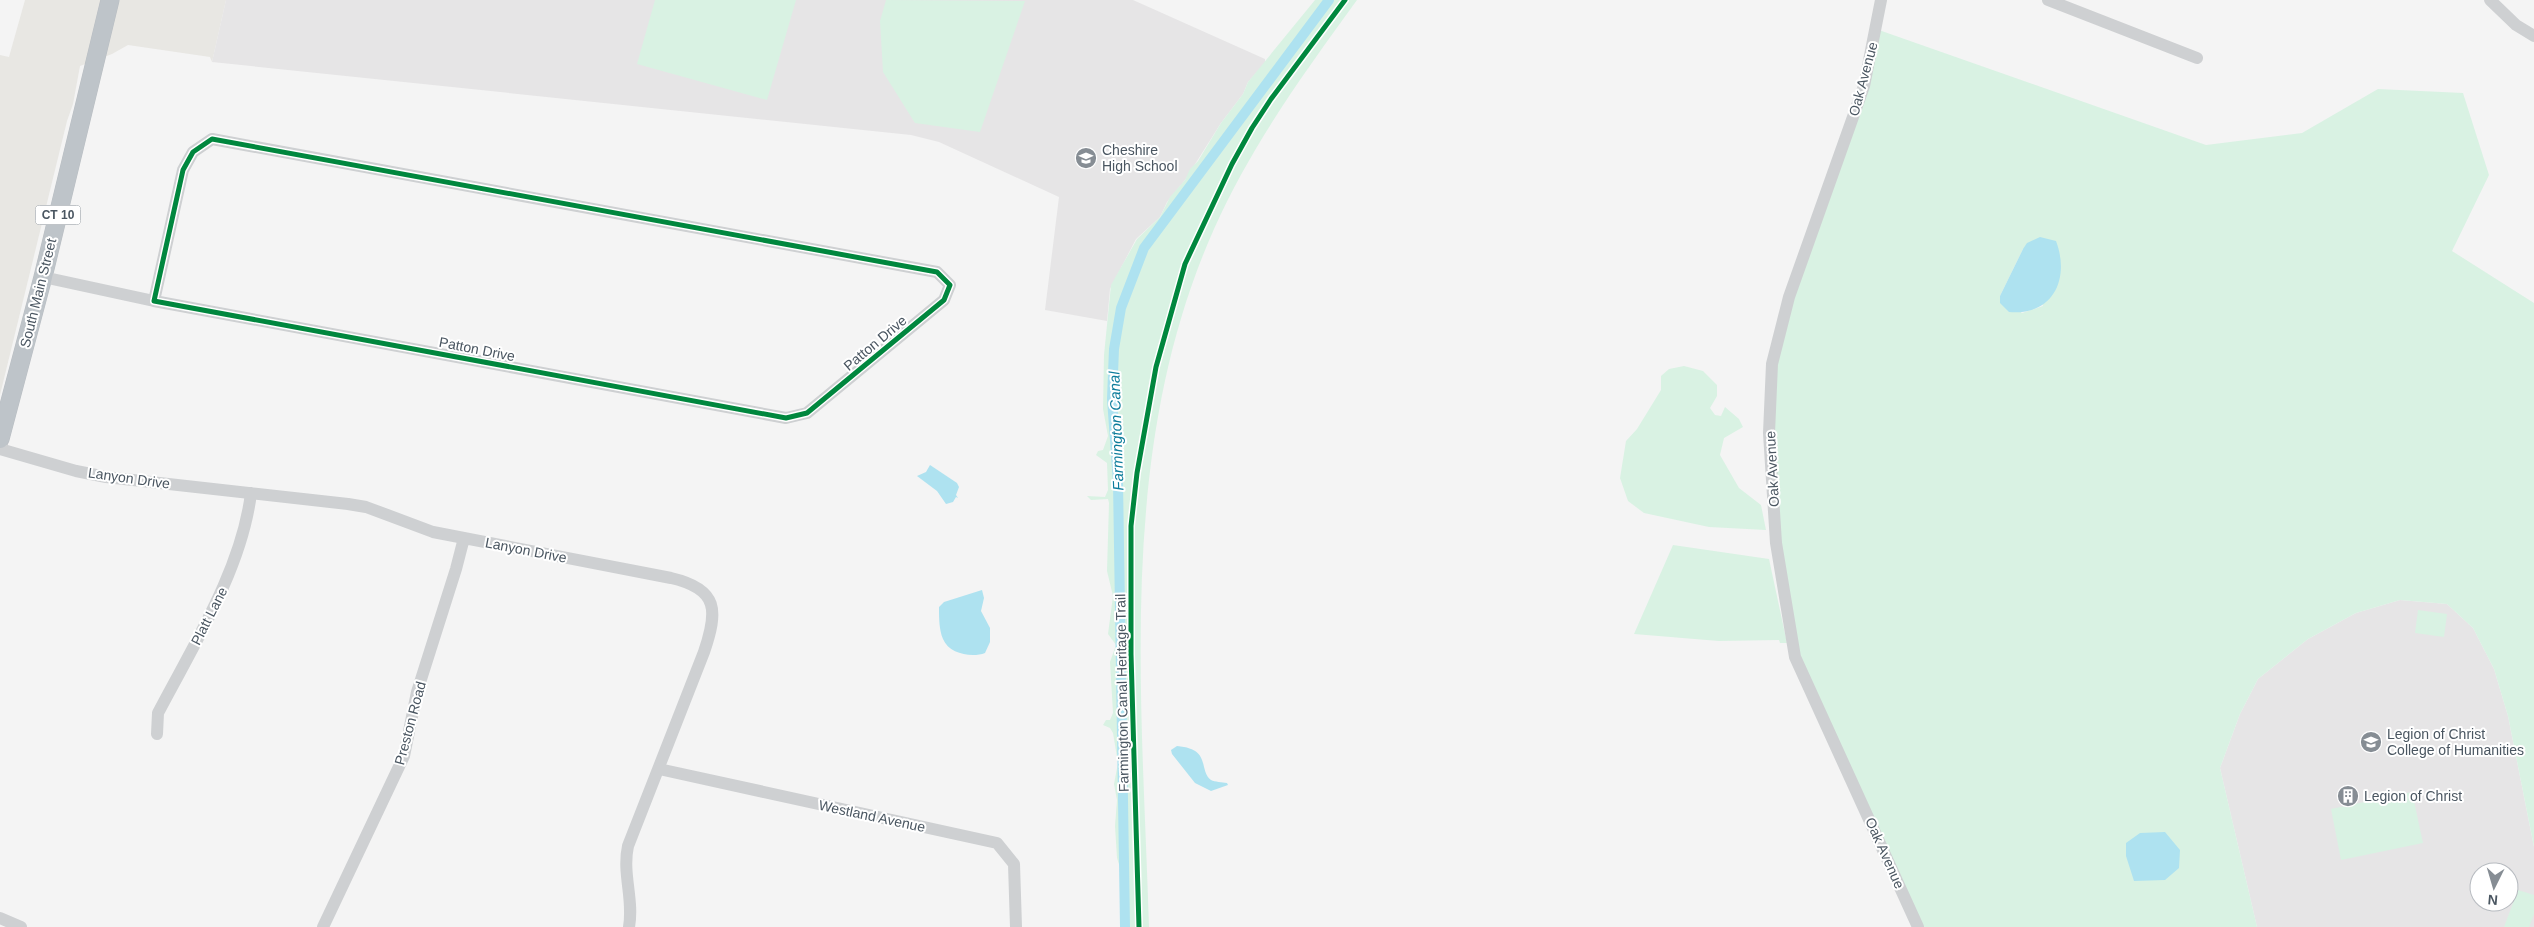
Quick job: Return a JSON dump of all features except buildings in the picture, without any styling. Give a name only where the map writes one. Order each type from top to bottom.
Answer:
[{"type":"highway","name":"South Main Street","points":[[0,439],[43,277],[110,0]]},
{"type":"street","name":"Oak Avenue","points":[[1882,0],[1864,86],[1789,297],[1772,364],[1768,433],[1776,543],[1795,657],[1918,927]]},
{"type":"street","points":[[2048,0],[2197,58]]},
{"type":"street","points":[[2490,0],[2516,25],[2534,36]]},
{"type":"street","name":"Patton Drive","points":[[43,277],[154,301],[786,418],[807,413],[944,300],[950,285],[937,272],[212,139],[193,152],[182,170],[154,301]]},
{"type":"street","name":"Lanyon Drive","points":[[0,449],[76,471],[106,476],[366,507],[419,528],[671,578],[688,582],[706,594],[713,615],[710,636],[625,858],[631,902],[629,927]]},
{"type":"street","name":"Platt Lane","points":[[157,734],[158,714],[223,588],[250,506],[251,493]]},
{"type":"street","name":"Preston Road","points":[[323,927],[404,756],[417,692],[464,538]]},
{"type":"street","name":"Westland Avenue","points":[[659,769],[997,843],[1014,864],[1016,927]]},
{"type":"street","points":[[0,918],[21,927]]},
{"type":"shaded area","points":[[25,0],[226,0],[212,62],[210,57],[128,45],[112,54],[80,66],[73,104],[67,121],[0,395],[0,55],[9,57]]},
{"type":"shaded area","name":"Cheshire High School","points":[[226,0],[1133,0],[1265,59],[1265,63],[1248,82],[1243,94],[1221,123],[1185,180],[1167,202],[1160,217],[1136,239],[1110,289],[1107,321],[1045,310],[1059,197],[939,142],[911,135],[212,62]]},
{"type":"shaded area","name":"Legion of Christ College of Humanities","points":[[2400,600],[2447,604],[2473,628],[2494,669],[2508,716],[2534,847],[2534,927],[2257,927],[2220,768],[2240,714],[2258,679],[2308,639],[2356,613]]},
{"type":"green space","points":[[655,0],[796,0],[767,100],[637,64]]},
{"type":"green space","points":[[886,0],[1025,1],[980,132],[915,123],[883,72],[880,21]]},
{"type":"green space","points":[[1315,0],[1357,0],[1280,111],[1244,168],[1229,198],[1214,229],[1183,313],[1162,398],[1149,485],[1142,573],[1142,750],[1149,927],[1120,927],[1123,877],[1117,858],[1115,826],[1117,800],[1114,784],[1118,763],[1113,733],[1110,728],[1103,725],[1106,720],[1110,720],[1113,713],[1110,662],[1116,645],[1108,634],[1113,596],[1107,571],[1109,503],[1108,499],[1091,500],[1087,496],[1105,497],[1108,490],[1107,463],[1096,455],[1098,451],[1103,450],[1108,436],[1103,409],[1104,355],[1111,285],[1137,239],[1160,217],[1170,197],[1198,161],[1221,123],[1243,94],[1248,82]]},
{"type":"green space","points":[[1876,29],[2206,145],[2302,133],[2378,89],[2463,93],[2489,175],[2452,251],[2534,303],[2534,847],[2508,716],[2494,669],[2473,628],[2447,604],[2400,600],[2356,613],[2308,639],[2258,679],[2240,714],[2220,768],[2257,927],[1918,927],[1795,657],[1776,543],[1772,364],[1864,86]],"holes":[[[2023,249],[2043,306],[2022,313],[2000,296]]]},
{"type":"green space","points":[[1684,366],[1703,371],[1717,385],[1717,396],[1710,408],[1715,415],[1721,416],[1725,407],[1739,419],[1743,427],[1724,438],[1720,455],[1739,488],[1761,505],[1766,530],[1709,527],[1644,513],[1628,501],[1620,478],[1626,441],[1637,429],[1661,390],[1661,376],[1669,369]]},
{"type":"green space","points":[[1673,545],[1769,559],[1787,643],[1780,643],[1779,640],[1719,641],[1634,634]]},
{"type":"green space","points":[[2418,610],[2447,614],[2444,637],[2415,633]]},
{"type":"green space","points":[[2412,792],[2423,843],[2341,860],[2331,809]]},
{"type":"green space","points":[[2519,890],[2534,895],[2534,914],[2529,927],[2504,927],[2510,912],[2519,912]]},
{"type":"water","points":[[2040,237],[2056,241],[2060,255],[2061,268],[2055,292],[2037,308],[2025,312],[2009,312],[2000,303],[2000,296],[2027,243]]},
{"type":"water","points":[[930,465],[957,483],[959,487],[956,495],[958,498],[956,497],[953,502],[946,504],[937,491],[917,476],[926,472]]},
{"type":"water","points":[[982,590],[984,598],[981,611],[990,628],[990,642],[985,653],[974,655],[961,654],[950,648],[943,639],[940,628],[939,607],[944,602]]},
{"type":"water","points":[[1177,746],[1195,751],[1200,755],[1207,776],[1211,780],[1227,783],[1228,785],[1211,791],[1195,783],[1172,754],[1171,750]]},
{"type":"water","points":[[2165,832],[2180,850],[2179,868],[2165,880],[2134,881],[2126,856],[2126,843],[2140,833]]},
{"type":"waterway","name":"Farmington Canal","points":[[1125,927],[1118,482],[1112,399],[1114,349],[1121,308],[1144,248],[1329,0]]},
{"type":"cycle path","name":"Farmington Canal Heritage Trail","points":[[1139,927],[1131,654],[1131,526],[1137,473],[1156,367],[1185,264],[1232,164],[1271,99],[1345,0]]},
{"type":"cycle path","points":[[212,139],[937,272],[950,285],[944,300],[807,413],[786,418],[154,301],[183,170],[193,152],[212,139]]},
{"type":"place","name":"Cheshire High School","points":[[1086,158]]},
{"type":"place","name":"Legion of Christ College of Humanities","points":[[2371,742]]},
{"type":"place","name":"Legion of Christ","points":[[2348,796]]}]
